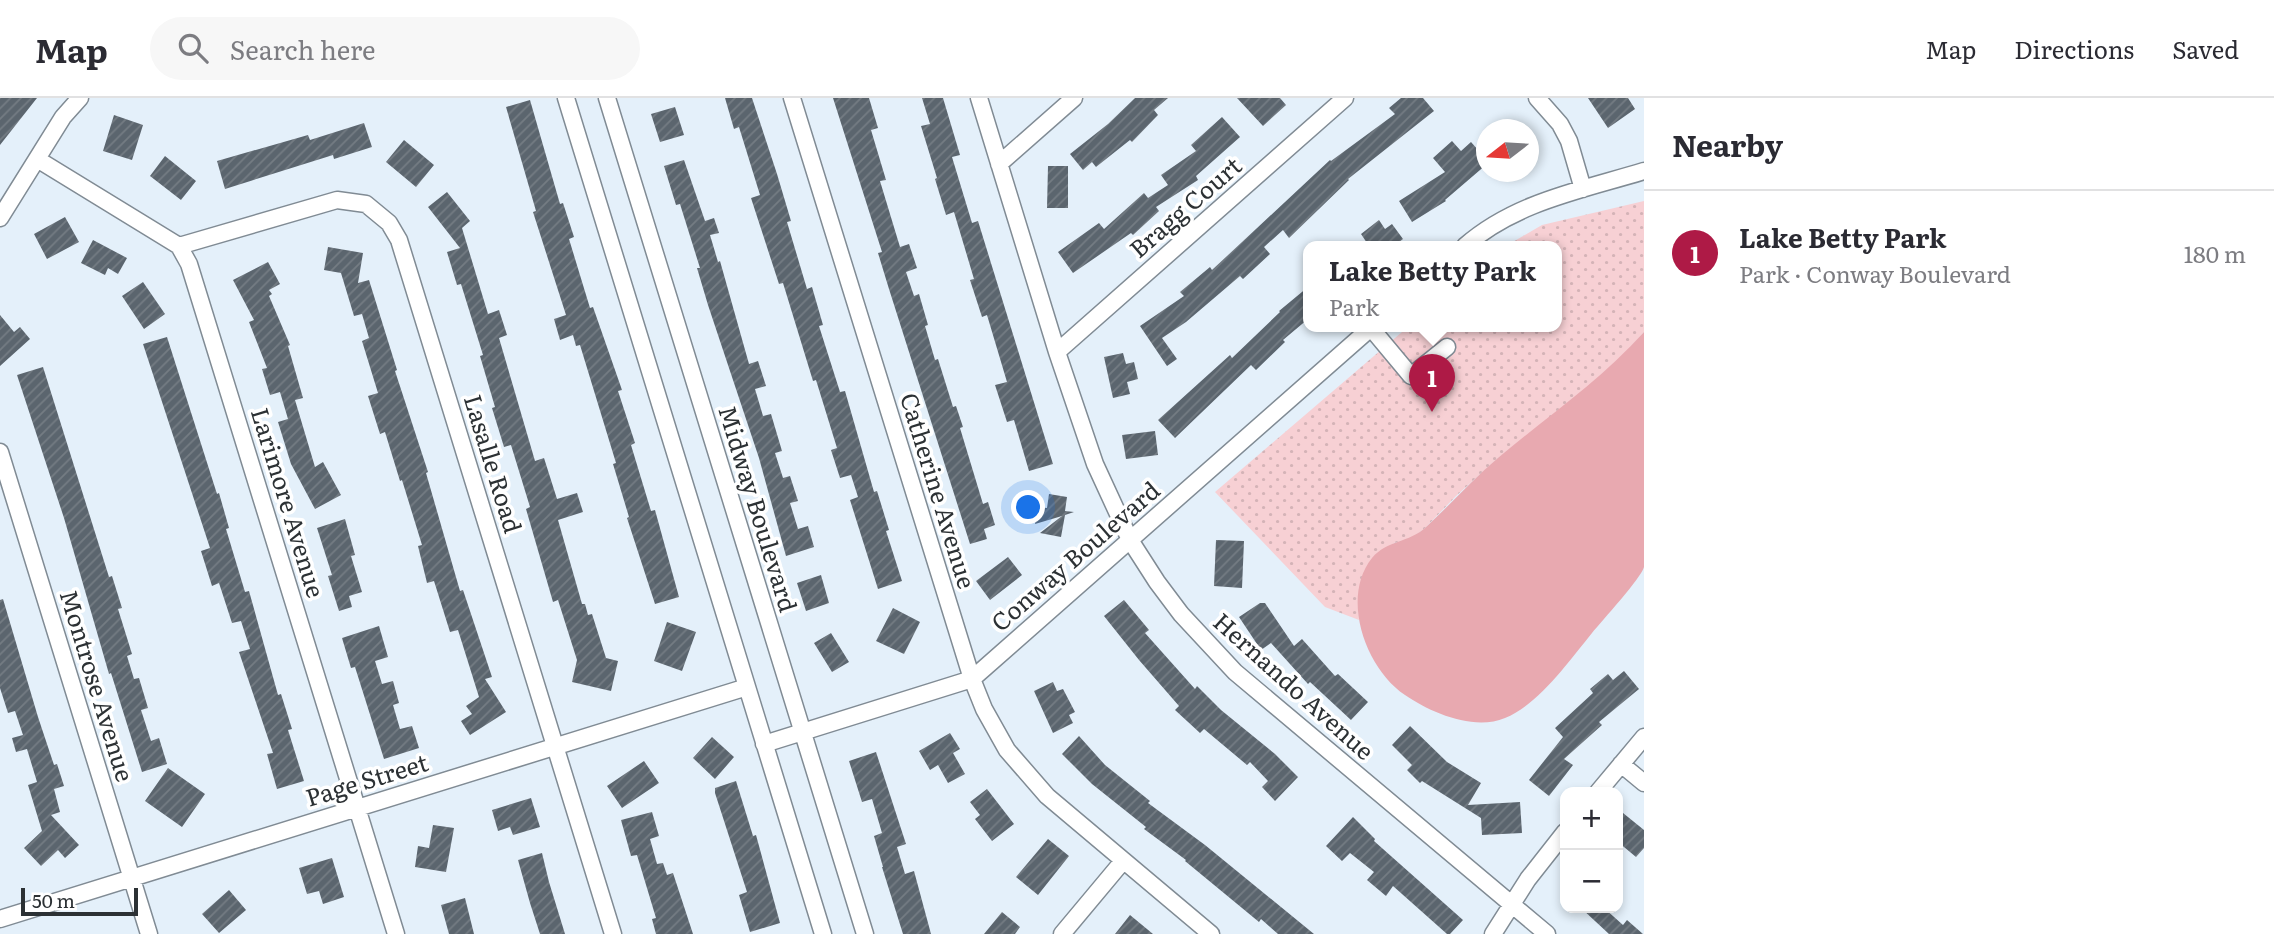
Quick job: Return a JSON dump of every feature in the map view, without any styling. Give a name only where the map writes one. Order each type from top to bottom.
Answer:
[{"type":"street","points":[[0,219],[63,117],[80,98]]},
{"type":"street","points":[[566,98],[823,934]]},
{"type":"street","name":"Midway Boulevard","points":[[607,98],[865,934]]},
{"type":"street","name":"Catherine Avenue","points":[[792,98],[972,679],[995,730],[1021,768],[1047,796],[1211,934]]},
{"type":"street","name":"Hernando Avenue","points":[[979,98],[1057,352],[1095,464],[1130,540],[1181,614],[1235,672],[1547,934]]},
{"type":"street","points":[[999,164],[1074,98]]},
{"type":"street","name":"Bragg Court","points":[[1057,352],[1345,98]]},
{"type":"street","points":[[1538,98],[1560,124],[1569,141],[1583,189]]},
{"type":"street","points":[[37,159],[179,246]]},
{"type":"street","points":[[1472,241],[1498,221],[1522,209],[1644,171]]},
{"type":"street","name":"Lasalle Road","points":[[179,246],[337,200],[366,204],[390,223],[403,254],[613,934]]},
{"type":"street","name":"Larimore Avenue","points":[[179,246],[189,264],[396,934]]},
{"type":"street","name":"Conway Boulevard","points":[[764,744],[972,679],[1366,332]]},
{"type":"street","points":[[1376,332],[1411,376],[1447,347]]},
{"type":"street","name":"Montrose Avenue","points":[[0,452],[149,934]]},
{"type":"street","name":"Page Street","points":[[0,919],[747,687]]},
{"type":"street","points":[[1602,787],[1644,737]]},
{"type":"street","points":[[1622,764],[1644,783]]},
{"type":"street","points":[[1493,934],[1511,904],[1560,839]]},
{"type":"street","points":[[1062,934],[1123,861]]},
{"type":"shaded area","points":[[1644,201],[1644,332],[1583,391],[1498,458],[1425,528],[1411,539],[1394,543],[1358,597],[1359,620],[1325,607],[1215,492],[1402,332],[1562,332],[1562,241],[1515,241],[1542,225]]},
{"type":"shaded area","points":[[1644,332],[1642,572],[1553,681],[1517,712],[1493,721],[1467,721],[1440,714],[1405,695],[1379,668],[1362,632],[1358,593],[1363,574],[1372,558],[1384,548],[1426,527],[1489,465],[1592,382]]},
{"type":"building","points":[[0,98],[37,98],[0,145]]},
{"type":"building","points":[[725,98],[752,98],[791,221],[787,222],[807,289],[812,287],[823,325],[819,326],[840,392],[845,391],[874,492],[877,491],[889,530],[886,531],[902,581],[878,589],[850,500],[858,497],[851,475],[840,478],[831,450],[837,448],[783,283],[779,284],[751,198],[760,195],[739,127],[734,129]]},
{"type":"building","points":[[833,98],[869,98],[878,128],[871,130],[886,180],[880,181],[900,247],[909,244],[917,268],[906,272],[914,296],[919,294],[935,360],[938,359],[953,407],[956,406],[963,427],[960,428],[983,504],[988,502],[995,525],[984,529],[987,539],[970,544],[889,289],[878,253],[882,252]]},
{"type":"building","points":[[922,98],[943,98],[960,155],[952,157],[972,223],[978,221],[1053,464],[1029,471],[1014,420],[1007,422],[995,385],[1007,382],[987,315],[982,317],[970,280],[974,279],[954,212],[946,215],[935,179],[937,178],[921,126],[930,124]]},
{"type":"building","points":[[1135,98],[1168,98],[1154,110],[1158,115],[1132,142],[1130,140],[1096,167],[1092,162],[1083,170],[1070,154]]},
{"type":"building","points":[[1237,98],[1280,98],[1286,105],[1263,126]]},
{"type":"building","points":[[1401,98],[1423,98],[1434,111],[1348,179],[1289,238],[1283,230],[1264,247],[1270,254],[1243,279],[1240,276],[1186,322],[1162,338],[1177,359],[1167,366],[1140,326],[1184,296],[1180,292],[1210,267],[1212,270],[1330,160],[1395,114],[1389,108]]},
{"type":"building","points":[[1588,98],[1628,98],[1635,109],[1608,128]]},
{"type":"building","points":[[530,100],[560,204],[563,203],[574,237],[569,239],[590,308],[593,307],[622,390],[618,391],[635,443],[631,445],[651,511],[655,510],[679,597],[655,604],[627,518],[629,517],[613,464],[616,463],[580,345],[576,346],[573,335],[560,340],[554,319],[566,315],[533,212],[536,211],[506,107]]},
{"type":"building","points":[[675,107],[684,135],[660,142],[651,114]]},
{"type":"building","points":[[114,115],[143,125],[132,160],[103,151]]},
{"type":"building","points":[[1222,117],[1240,137],[1196,176],[1198,180],[1156,207],[1159,211],[1133,235],[1131,233],[1073,273],[1058,252],[1099,223],[1104,229],[1144,193],[1148,198],[1168,185],[1161,175],[1196,151],[1191,145]]},
{"type":"building","points":[[364,123],[372,147],[334,159],[333,155],[225,189],[217,161],[308,135],[310,140]]},
{"type":"building","points":[[404,140],[434,165],[416,187],[386,162]]},
{"type":"building","points":[[1452,141],[1461,151],[1471,142],[1476,148],[1476,173],[1446,201],[1412,222],[1399,201],[1445,172],[1433,158]]},
{"type":"building","points":[[165,156],[196,181],[181,200],[150,176]]},
{"type":"building","points":[[684,160],[705,221],[714,218],[719,233],[710,235],[749,364],[758,361],[766,386],[755,389],[763,416],[771,414],[782,451],[775,453],[783,478],[790,476],[798,501],[790,503],[798,529],[808,526],[814,547],[786,556],[759,458],[708,305],[697,268],[700,268],[680,204],[676,205],[664,166]]},
{"type":"building","points":[[1048,166],[1068,166],[1068,208],[1047,208]]},
{"type":"building","points":[[447,192],[470,221],[462,228],[488,314],[499,310],[507,335],[499,338],[535,461],[544,458],[557,499],[577,493],[583,512],[558,520],[582,604],[585,604],[588,615],[592,614],[606,658],[618,661],[611,691],[572,682],[577,660],[558,600],[553,602],[526,509],[530,507],[511,445],[504,447],[480,356],[483,355],[461,284],[457,285],[447,252],[460,248],[428,207]]},
{"type":"building","points":[[65,217],[79,242],[47,259],[34,234]]},
{"type":"building","points":[[1379,220],[1385,229],[1392,224],[1403,239],[1366,241],[1361,234]]},
{"type":"building","points":[[93,240],[127,258],[118,274],[108,268],[105,275],[81,263]]},
{"type":"building","points":[[328,247],[363,253],[358,283],[369,280],[428,472],[426,473],[460,591],[463,590],[492,677],[485,679],[506,712],[470,735],[461,721],[472,714],[466,706],[479,697],[458,630],[450,632],[434,581],[427,583],[418,546],[422,545],[402,480],[400,481],[385,432],[380,434],[368,396],[378,393],[362,341],[369,338],[362,314],[354,316],[341,273],[324,270]]},
{"type":"building","points":[[268,262],[280,284],[269,290],[272,294],[269,296],[290,345],[288,346],[303,398],[295,400],[315,467],[323,462],[341,495],[315,509],[291,464],[278,422],[288,419],[280,392],[270,395],[262,369],[267,368],[249,322],[254,320],[233,280]]},
{"type":"building","points":[[143,282],[165,314],[144,329],[122,296]]},
{"type":"building","points":[[1303,291],[1303,323],[1283,340],[1285,342],[1256,370],[1251,365],[1175,438],[1158,420],[1230,355],[1232,358]]},
{"type":"building","points":[[0,315],[14,332],[20,327],[30,339],[0,366]]},
{"type":"building","points":[[167,337],[217,494],[219,493],[229,528],[226,529],[245,592],[249,591],[278,695],[281,694],[292,729],[288,730],[304,781],[277,789],[267,754],[273,753],[239,652],[250,649],[241,621],[232,623],[219,583],[212,586],[201,551],[210,548],[143,344]]},
{"type":"building","points":[[1123,353],[1126,364],[1134,362],[1138,379],[1127,382],[1130,394],[1113,398],[1104,357]]},
{"type":"building","points":[[43,367],[109,577],[112,576],[122,608],[118,609],[132,654],[127,656],[134,679],[139,678],[148,708],[141,710],[151,741],[159,738],[167,764],[142,772],[17,375]]},
{"type":"building","points":[[1155,431],[1158,455],[1126,459],[1122,435]]},
{"type":"building","points":[[1049,494],[1067,497],[1065,511],[1074,512],[1065,515],[1061,537],[1040,533],[1062,516],[1035,524],[1038,507],[1047,508]]},
{"type":"building","points":[[345,519],[355,555],[351,556],[362,592],[349,596],[352,607],[339,611],[328,576],[332,575],[317,528]]},
{"type":"building","points":[[1216,540],[1244,541],[1242,588],[1214,586]]},
{"type":"building","points":[[1008,557],[1022,575],[990,600],[976,581]]},
{"type":"building","points":[[821,575],[829,603],[806,611],[797,583]]},
{"type":"building","points":[[3,599],[38,717],[64,786],[54,789],[60,812],[51,815],[79,845],[65,858],[58,850],[41,866],[24,848],[42,831],[28,785],[37,782],[27,749],[16,752],[12,738],[23,735],[15,711],[8,713],[0,688],[0,600]]},
{"type":"building","points":[[1124,600],[1149,630],[1145,633],[1195,689],[1197,686],[1298,777],[1275,801],[1262,787],[1268,781],[1250,762],[1247,765],[1204,729],[1200,733],[1175,710],[1179,706],[1104,616]]},
{"type":"building","points":[[1260,603],[1265,603],[1294,646],[1302,639],[1335,676],[1338,674],[1368,702],[1351,720],[1310,682],[1308,684],[1271,643],[1261,650],[1239,617]]},
{"type":"building","points":[[893,608],[920,622],[904,654],[876,641]]},
{"type":"building","points":[[667,622],[696,632],[682,671],[654,661]]},
{"type":"building","points":[[379,626],[388,657],[375,661],[382,684],[393,681],[399,703],[393,705],[400,729],[412,726],[419,748],[384,759],[355,667],[351,668],[342,638]]},
{"type":"building","points":[[831,633],[849,662],[832,672],[814,643]]},
{"type":"building","points":[[1624,671],[1639,689],[1599,722],[1602,725],[1564,759],[1573,765],[1549,796],[1529,780],[1563,737],[1555,728],[1593,693],[1590,689],[1608,674],[1613,680]]},
{"type":"building","points":[[1053,682],[1057,691],[1063,689],[1075,712],[1069,715],[1073,723],[1053,733],[1034,691]]},
{"type":"building","points":[[1410,726],[1447,762],[1481,783],[1468,805],[1520,802],[1522,833],[1482,835],[1481,818],[1422,781],[1420,783],[1407,770],[1412,765],[1392,745]]},
{"type":"building","points":[[950,733],[960,749],[953,753],[965,774],[948,783],[938,765],[930,770],[919,751]]},
{"type":"building","points":[[1079,736],[1105,765],[1150,801],[1148,803],[1205,845],[1314,934],[1278,934],[1261,919],[1259,922],[1186,860],[1144,829],[1146,827],[1092,784],[1062,754]]},
{"type":"building","points":[[712,737],[734,757],[715,779],[693,758]]},
{"type":"building","points":[[876,752],[906,844],[897,847],[905,874],[914,871],[931,934],[903,934],[874,836],[882,833],[872,799],[862,802],[849,761]]},
{"type":"building","points":[[644,761],[659,783],[622,808],[607,786]]},
{"type":"building","points":[[168,768],[205,794],[182,827],[145,801]]},
{"type":"building","points":[[736,781],[753,836],[756,835],[780,923],[750,932],[739,895],[747,892],[715,793],[715,788]]},
{"type":"building","points":[[987,789],[1014,824],[992,841],[975,819],[980,815],[970,802]]},
{"type":"building","points":[[531,798],[540,827],[513,835],[510,827],[498,831],[492,810]]},
{"type":"building","points":[[652,812],[659,836],[650,839],[657,864],[663,863],[667,875],[673,873],[693,934],[656,934],[652,919],[656,918],[637,855],[631,856],[621,820]]},
{"type":"building","points":[[1623,813],[1644,830],[1644,848],[1636,857],[1623,846]]},
{"type":"building","points":[[1353,817],[1374,841],[1463,920],[1450,934],[1393,886],[1386,896],[1367,880],[1374,872],[1350,853],[1342,861],[1326,846]]},
{"type":"building","points":[[433,825],[454,828],[446,872],[415,867],[418,846],[429,848]]},
{"type":"building","points":[[1048,839],[1069,856],[1038,895],[1016,877]]},
{"type":"building","points":[[542,853],[565,934],[540,934],[530,903],[518,860]]},
{"type":"building","points":[[332,858],[344,897],[323,904],[319,891],[307,894],[299,868]]},
{"type":"building","points":[[229,890],[246,910],[219,933],[202,914]]},
{"type":"building","points":[[465,898],[474,934],[449,934],[441,905]]},
{"type":"building","points":[[1002,912],[1020,927],[1015,934],[984,934]]},
{"type":"building","points":[[1586,913],[1610,913],[1623,925],[1627,920],[1643,934],[1609,934]]},
{"type":"building","points":[[1130,915],[1153,934],[1115,934]]},
{"type":"place","name":"Lake Betty Park","points":[[1432,412]]}]
